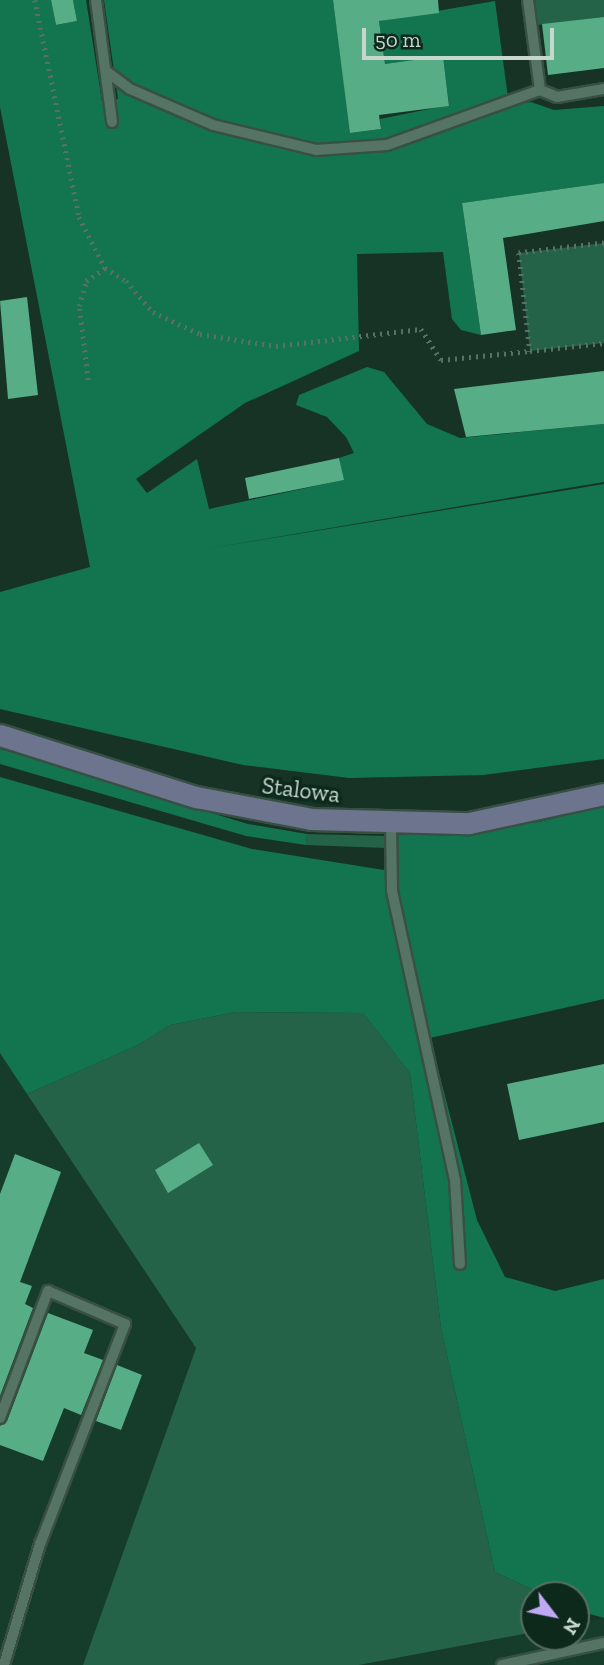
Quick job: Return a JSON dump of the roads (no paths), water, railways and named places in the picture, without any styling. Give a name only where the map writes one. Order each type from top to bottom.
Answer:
[{"type":"street","name":"Stalowa","points":[[0,735],[247,810],[391,824],[469,823],[604,794]]},
{"type":"lane","points":[[96,0],[112,122]]},
{"type":"lane","points":[[528,0],[540,90]]},
{"type":"lane","points":[[106,71],[130,89],[213,125],[316,150],[387,145],[540,90],[557,97],[604,89]]},
{"type":"lane","points":[[391,824],[392,891],[455,1180],[460,1264]]},
{"type":"lane","points":[[0,1418],[48,1292],[125,1324],[40,1544],[4,1665]]},
{"type":"lane","points":[[502,1665],[604,1643]]}]
